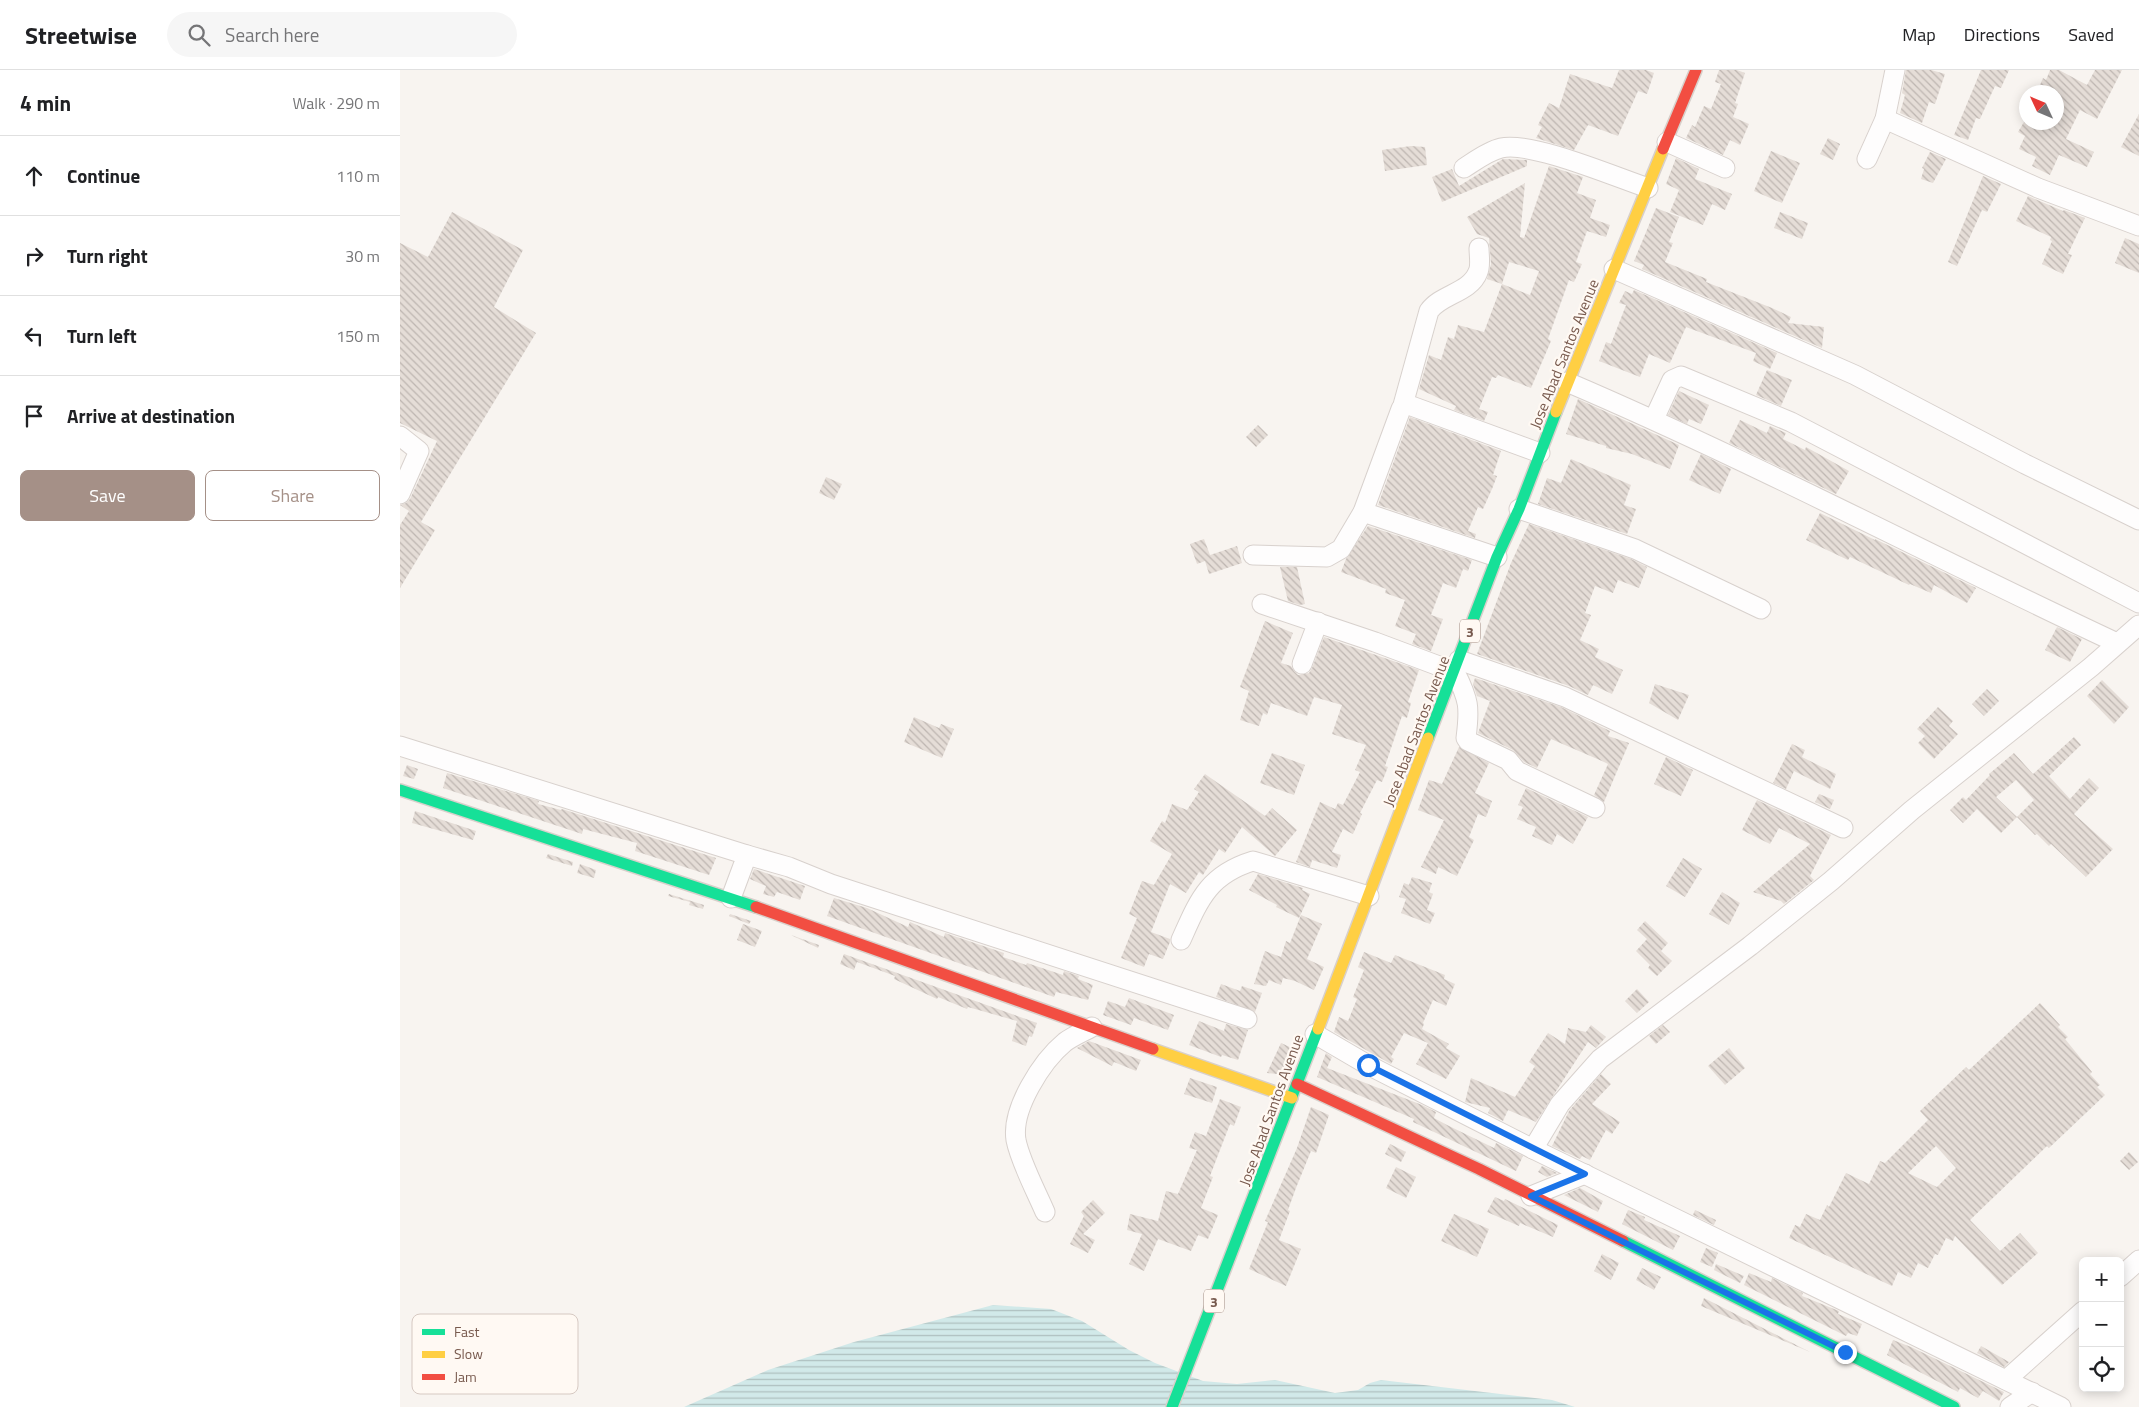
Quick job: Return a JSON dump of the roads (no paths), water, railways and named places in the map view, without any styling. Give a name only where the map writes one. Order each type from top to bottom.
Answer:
[{"type":"main road","name":"Jose Abad Santos Avenue","points":[[1172,1407],[1255,1196],[1497,557],[1519,509],[1567,382],[1696,70]]},
{"type":"main road","points":[[400,790],[731,898],[1292,1098]]},
{"type":"main road","points":[[1297,1084],[1413,1137],[1954,1407]]},
{"type":"street","points":[[1867,159],[1885,120],[1895,70]]},
{"type":"street","points":[[1885,120],[2038,188],[2139,226]]},
{"type":"street","points":[[1667,142],[1725,168]]},
{"type":"street","points":[[1464,168],[1500,148],[1514,147],[1555,156],[1648,188]]},
{"type":"street","points":[[1253,555],[1327,557],[1341,549],[1363,512],[1403,405],[1429,311],[1434,304],[1468,285],[1478,272],[1479,248]]},
{"type":"street","points":[[1614,269],[1855,375],[2025,464],[2139,520]]},
{"type":"street","points":[[1654,419],[1672,380],[1681,376],[1790,422],[2139,603]]},
{"type":"street","points":[[1567,382],[1654,419],[1745,462],[1961,569],[2117,643]]},
{"type":"street","points":[[1403,405],[1412,405],[1540,453]]},
{"type":"street","points":[[400,436],[419,451],[400,494]]},
{"type":"street","points":[[1519,509],[1635,549],[1761,609]]},
{"type":"street","points":[[1363,512],[1497,557]]},
{"type":"street","points":[[1262,604],[1457,666],[1565,697],[1843,828]]},
{"type":"street","points":[[1302,664],[1318,622]]},
{"type":"street","points":[[1533,1149],[1560,1104],[1600,1059],[1750,946],[1831,881],[1912,810],[2091,667],[2139,626]]},
{"type":"street","points":[[1457,666],[1468,704],[1466,738],[1468,741],[1508,760],[1517,771],[1595,808]]},
{"type":"street","points":[[400,746],[746,855],[790,867],[831,884],[1247,1019]]},
{"type":"street","points":[[731,898],[746,855]]},
{"type":"street","points":[[1181,940],[1198,901],[1214,882],[1236,866],[1253,861],[1369,896]]},
{"type":"street","points":[[1044,1212],[1016,1139],[1017,1118],[1026,1096],[1043,1066],[1066,1042],[1092,1027]]},
{"type":"street","points":[[1315,1034],[1368,1065],[1533,1149],[2061,1407]]},
{"type":"street","points":[[1531,1196],[1585,1174]]},
{"type":"street","points":[[2124,1273],[2139,1260]]},
{"type":"street","points":[[2006,1380],[2079,1315]]},
{"type":"street","points":[[2010,1407],[2032,1392]]},
{"type":"water","points":[[993,1305],[1051,1309],[1082,1321],[1129,1350],[1155,1363],[1203,1381],[1237,1384],[1275,1380],[1335,1393],[1358,1390],[1370,1383],[1381,1380],[1552,1400],[1575,1407],[684,1407],[768,1370],[854,1342]]}]
